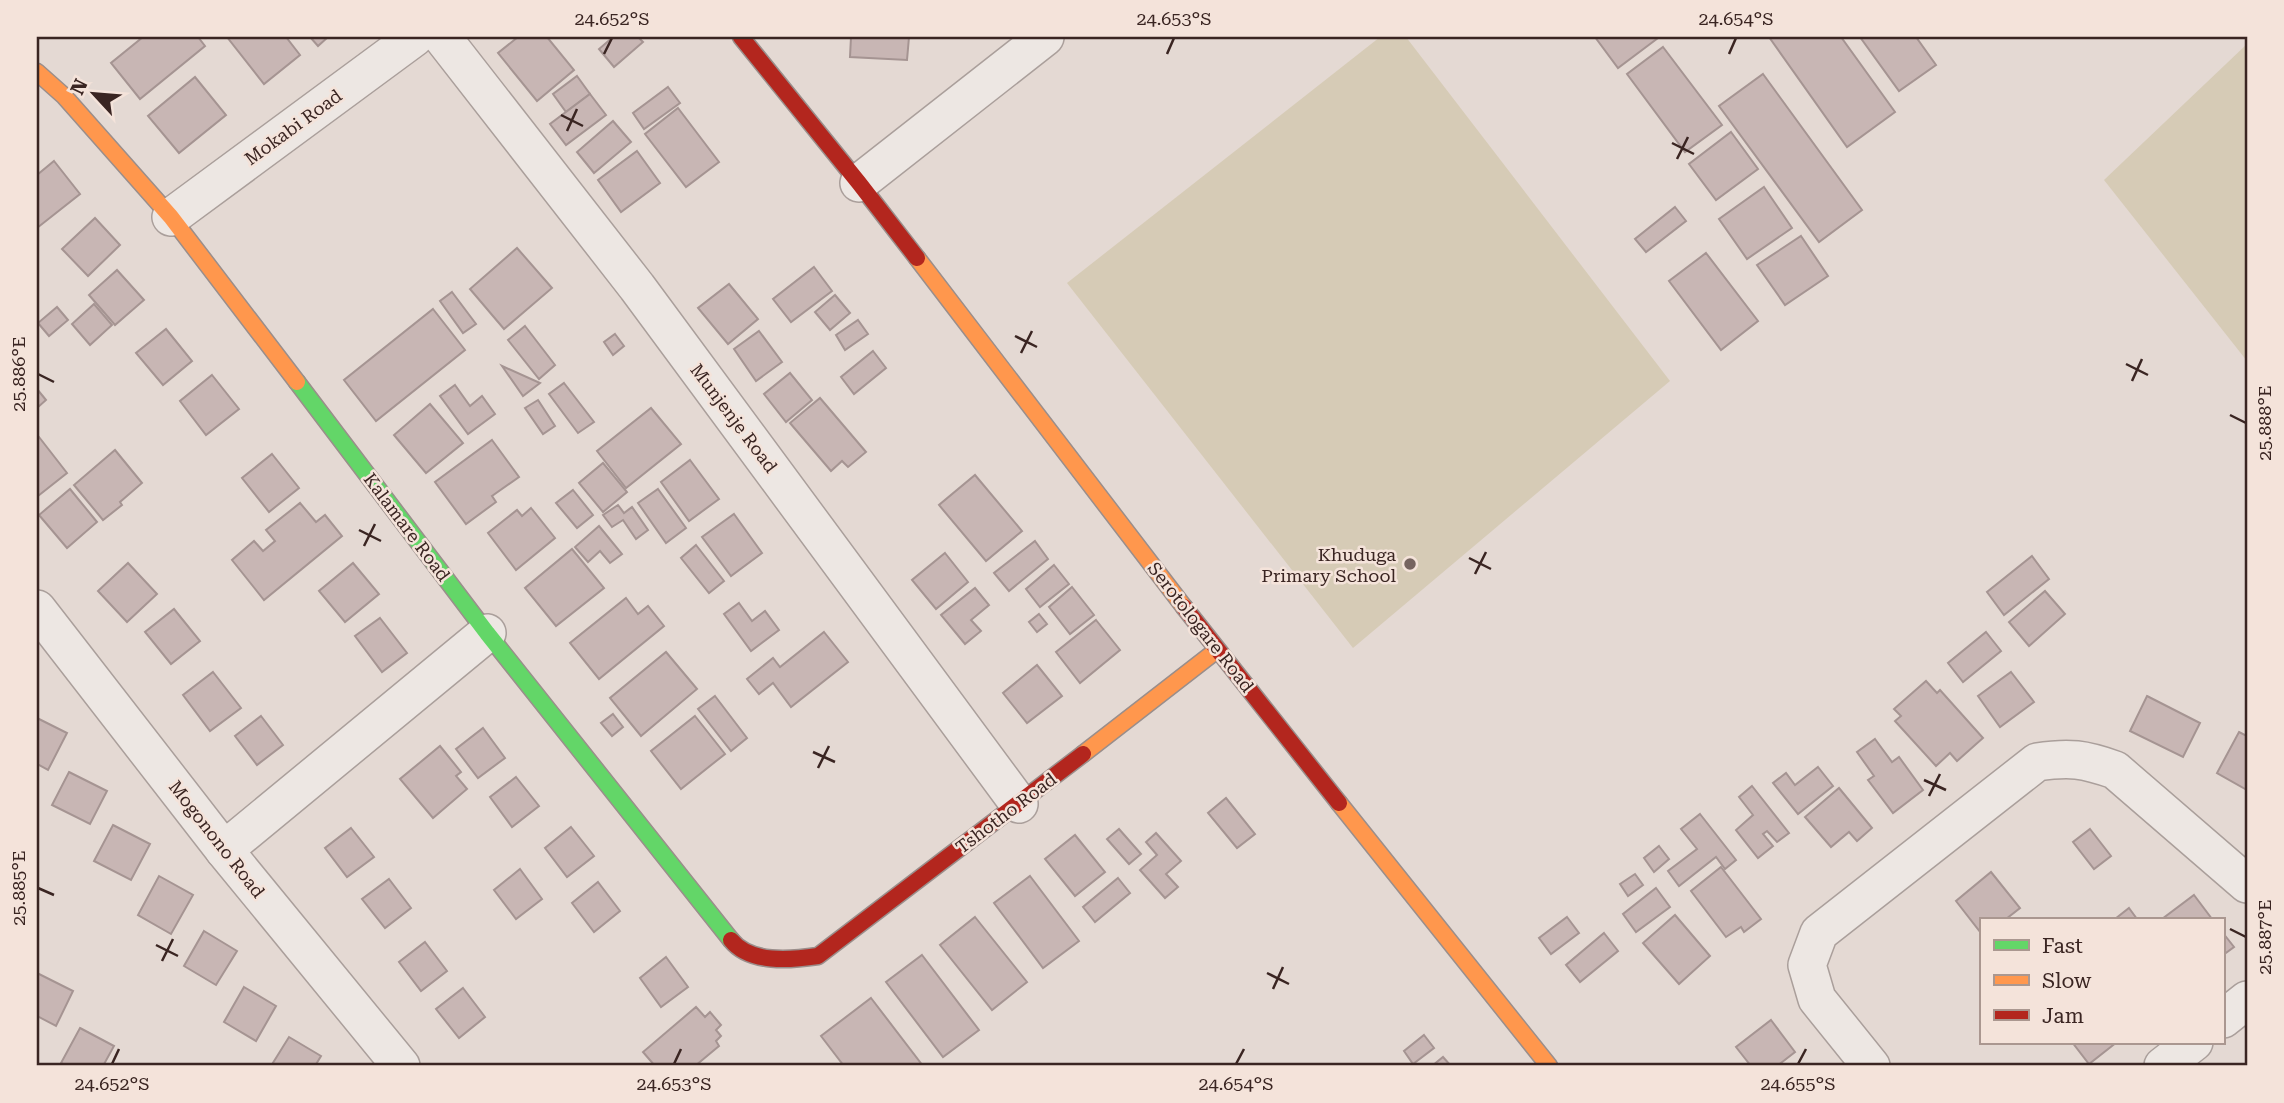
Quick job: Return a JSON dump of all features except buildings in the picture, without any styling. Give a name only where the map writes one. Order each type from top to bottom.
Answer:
[{"type":"street","name":"Mokabi Road","points":[[171,216],[415,37]]},
{"type":"street","name":"Munjenje Road","points":[[442,37],[637,288],[1020,804]]},
{"type":"street","name":"Serotologare Road","points":[[741,37],[859,183],[1217,650],[1549,1066]]},
{"type":"street","points":[[859,183],[1045,37]]},
{"type":"street","name":"Kalamare Road","points":[[37,72],[64,96],[171,216],[487,633],[737,947],[763,958],[788,961]]},
{"type":"street","name":"Mogonono Road","points":[[37,609],[224,850],[401,1066]]},
{"type":"street","points":[[224,850],[487,633]]},
{"type":"street","name":"Tshotho Road","points":[[788,961],[818,956],[1020,804],[1217,650]]},
{"type":"street","points":[[1871,1066],[1817,999],[1807,965],[1819,933],[2037,762],[2066,758],[2089,760],[2115,770],[2247,884]]},
{"type":"street","points":[[2224,1018],[2247,1000]]},
{"type":"street","points":[[2163,1066],[2191,1044]]},
{"type":"shaded area","points":[[1380,37],[1406,37],[1670,381],[1353,648],[1067,283]]},
{"type":"shaded area","points":[[2247,44],[2247,361],[2104,180]]},
{"type":"traffic: fast","points":[[297,382],[487,633],[731,940]]},
{"type":"traffic: slow","points":[[37,72],[64,96],[171,217],[297,382]]},
{"type":"traffic: slow","points":[[917,258],[1184,607]]},
{"type":"traffic: slow","points":[[1083,754],[1217,650]]},
{"type":"traffic: slow","points":[[1339,803],[1549,1066]]},
{"type":"traffic: jam","points":[[741,37],[917,258]]},
{"type":"traffic: jam","points":[[1184,607],[1339,803]]},
{"type":"traffic: jam","points":[[731,940],[739,948],[760,957],[796,959],[818,956],[1083,754]]},
{"type":"place","name":"Khuduga Primary School","points":[[1410,564]]}]
